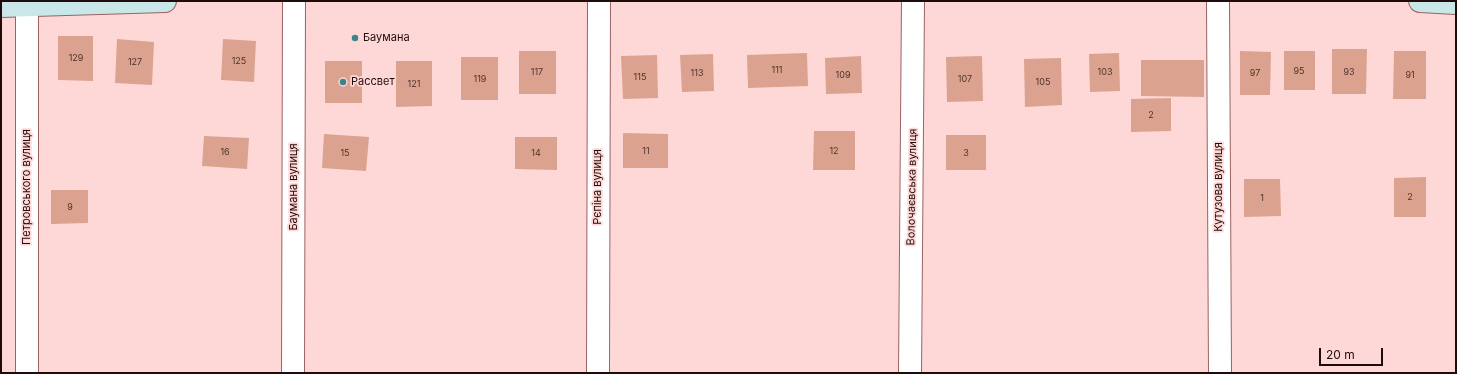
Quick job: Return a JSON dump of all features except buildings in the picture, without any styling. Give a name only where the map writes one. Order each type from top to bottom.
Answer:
[{"type":"main road","points":[[1,6],[27,3],[165,1]]},
{"type":"main road","points":[[1420,1],[1456,3]]},
{"type":"street","name":"Баумана вулиця","points":[[293,373],[294,1]]},
{"type":"street","name":"Рєпіна вулиця","points":[[598,373],[599,1]]},
{"type":"street","name":"Волочаєвська вулиця","points":[[910,373],[914,1]]},
{"type":"street","name":"Кутузова вулиця","points":[[1218,1],[1220,373]]},
{"type":"street","name":"Петровського вулиця","points":[[26,373],[27,3]]},
{"type":"place","name":"Баумана","points":[[355,38]]},
{"type":"place","name":"Рассвет","points":[[343,82]]}]
